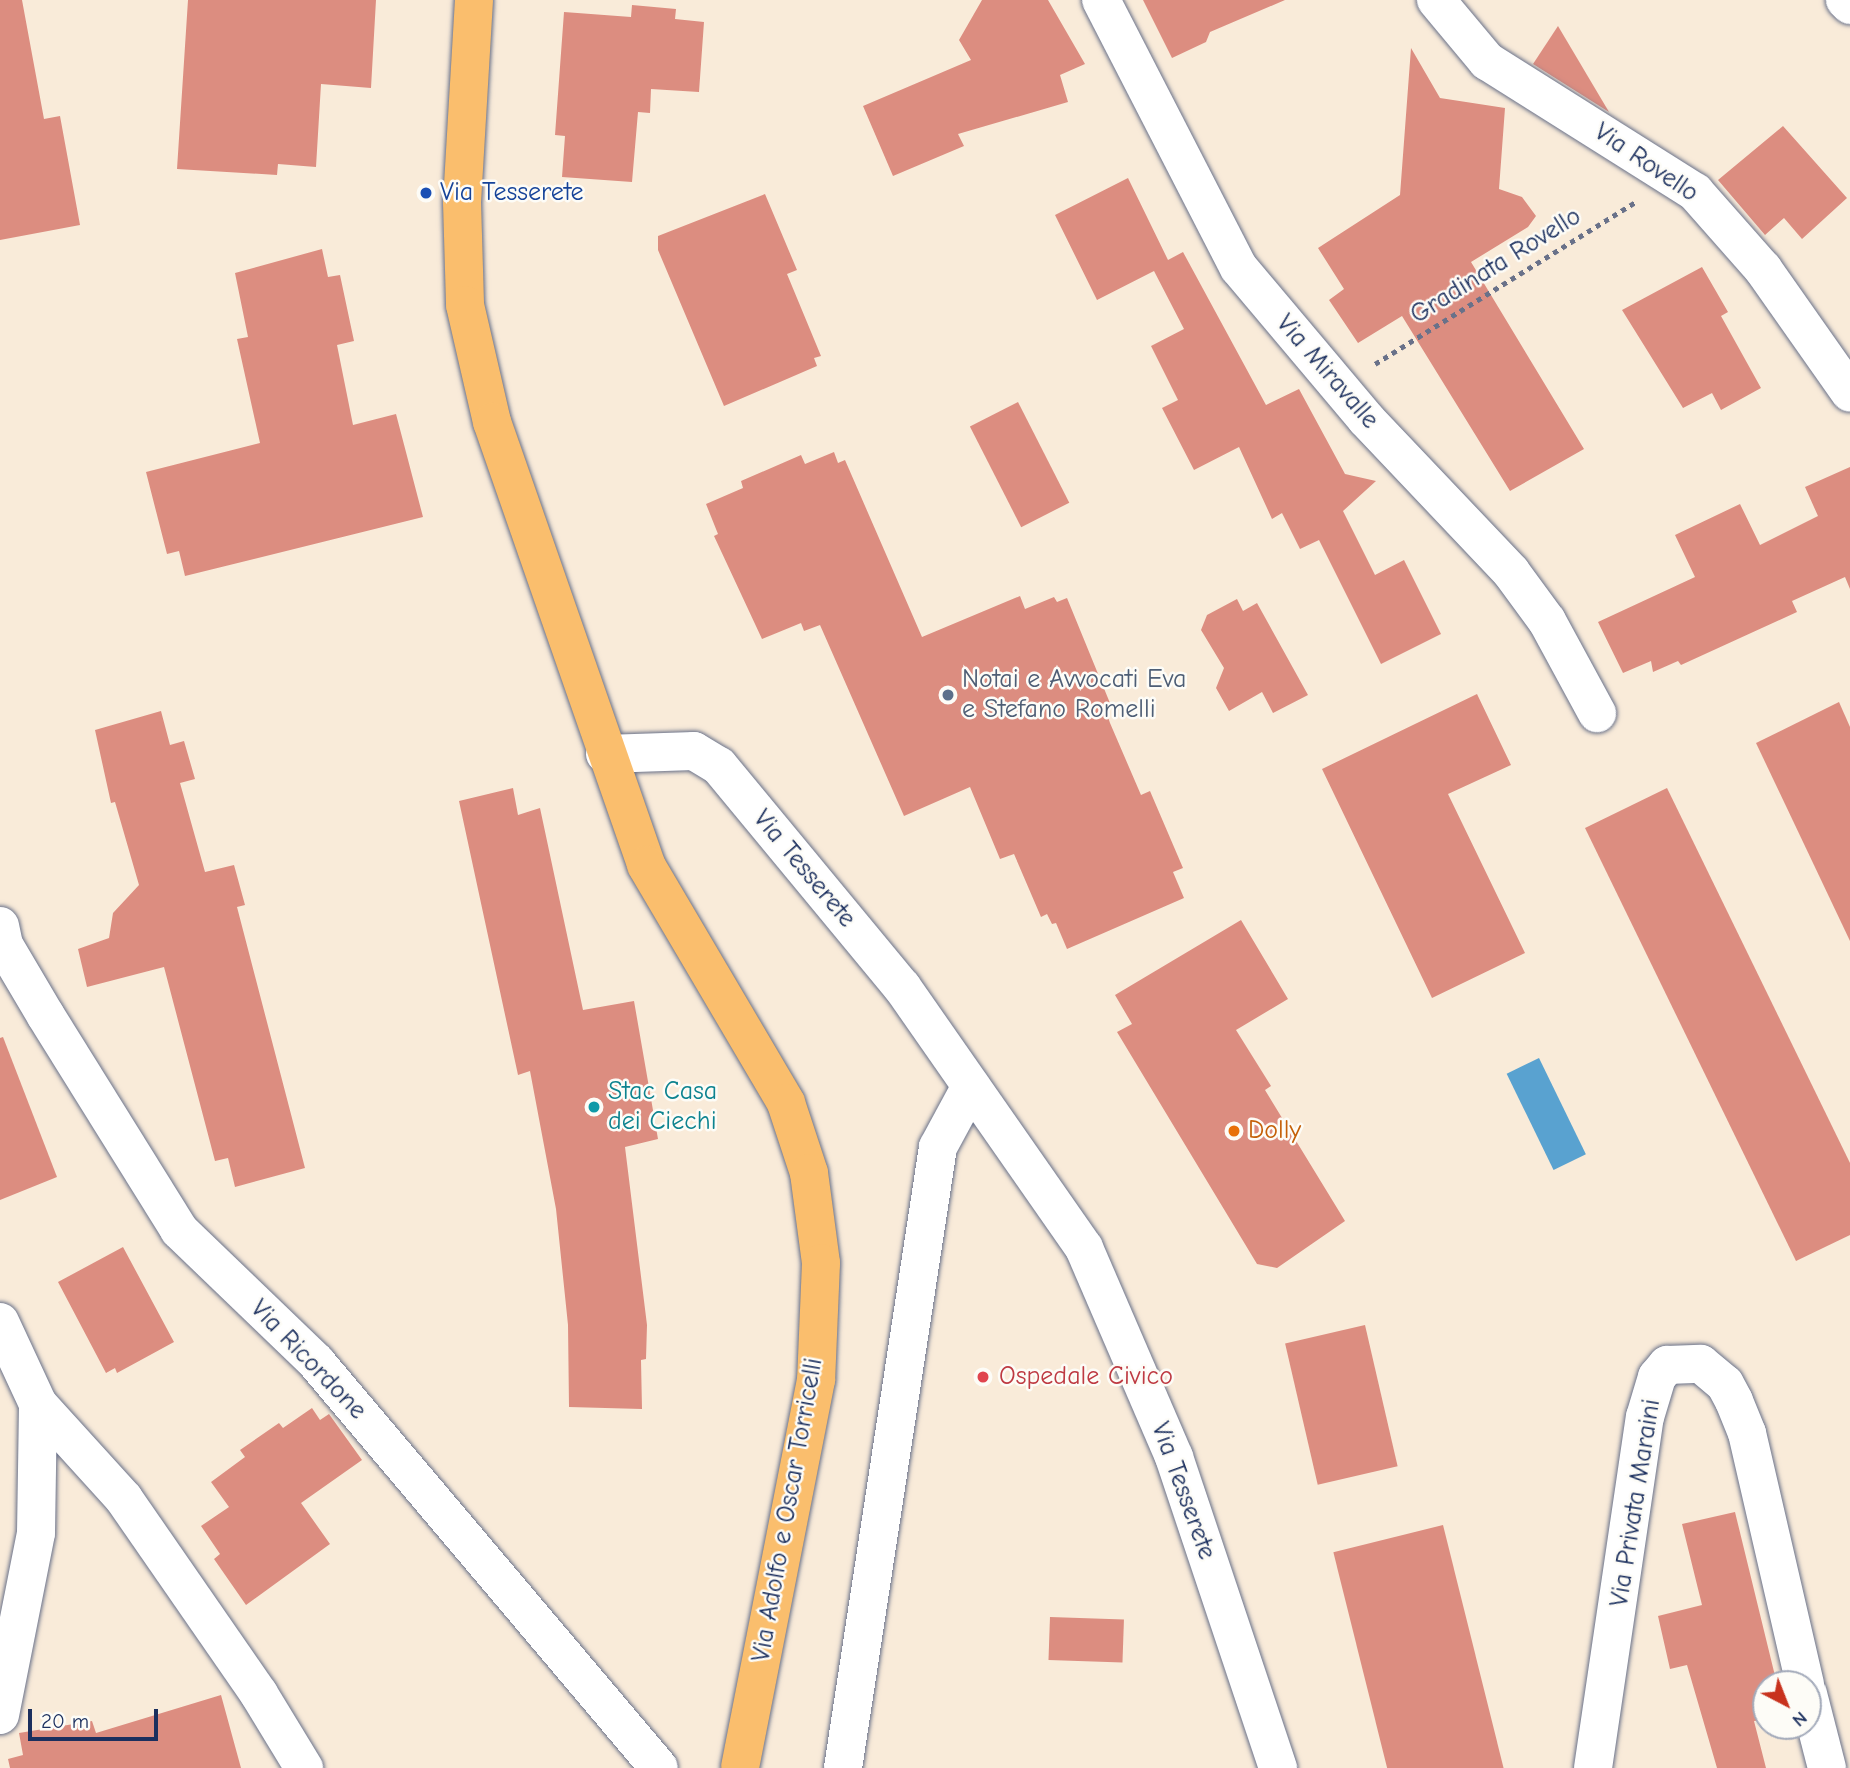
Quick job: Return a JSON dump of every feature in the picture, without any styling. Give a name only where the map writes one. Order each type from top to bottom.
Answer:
[{"type":"main road","points":[[474,0],[462,202],[465,305],[492,422],[605,754]]},
{"type":"main road","name":"Via Adolfo e Oscar Torricelli","points":[[605,754],[646,865],[786,1103],[809,1173],[821,1263],[816,1380],[740,1768]]},
{"type":"street","name":"Via Miravalle","points":[[1101,0],[1239,268],[1338,387],[1511,572],[1547,621],[1597,713]]},
{"type":"street","name":"Via Rovello","points":[[1436,0],[1487,61],[1695,192],[1763,269],[1850,393]]},
{"type":"street","points":[[1845,0],[1850,5]]},
{"type":"street","name":"Via Tesserete","points":[[605,754],[694,751],[719,766],[902,987],[1084,1248],[1174,1457],[1278,1768]]},
{"type":"street","name":"Via Ricordone","points":[[0,926],[4,945],[179,1230],[316,1362],[659,1768]]},
{"type":"street","points":[[843,1768],[938,1147],[971,1086]]},
{"type":"street","points":[[0,1322],[38,1404],[124,1499],[259,1693],[304,1768]]},
{"type":"street","name":"Via Privata Maraini","points":[[1592,1768],[1645,1417],[1657,1377],[1667,1366],[1701,1364],[1725,1384],[1734,1401],[1747,1433],[1802,1670]]},
{"type":"street","points":[[0,1714],[36,1533],[38,1404]]},
{"type":"street","points":[[1820,1740],[1827,1768]]},
{"type":"path","name":"Gradinata Rovello","points":[[1338,387],[1673,178]]},
{"type":"water","points":[[1539,1058],[1586,1154],[1554,1170],[1507,1074]]},
{"type":"building","points":[[0,0],[22,0],[44,119],[60,116],[80,225],[0,240]]},
{"type":"building","points":[[188,0],[376,0],[371,88],[321,84],[316,167],[278,164],[277,175],[177,169]]},
{"type":"building","points":[[982,0],[1048,0],[1085,64],[1060,75],[1068,102],[958,134],[964,146],[893,176],[863,106],[971,60],[959,40]]},
{"type":"building","points":[[1143,0],[1285,0],[1210,32],[1206,42],[1172,58]]},
{"type":"building","points":[[632,5],[676,9],[675,19],[704,22],[699,92],[651,89],[650,113],[638,112],[632,182],[562,177],[565,136],[555,135],[564,12],[631,17]]},
{"type":"building","points":[[1558,26],[1609,112],[1533,64]]},
{"type":"building","points":[[1411,48],[1440,98],[1505,108],[1499,189],[1522,197],[1536,216],[1528,227],[1471,262],[1584,449],[1510,491],[1402,316],[1358,343],[1329,300],[1344,289],[1318,248],[1400,195]]},
{"type":"building","points":[[1783,126],[1847,198],[1802,239],[1784,218],[1765,235],[1718,180]]},
{"type":"building","points":[[1128,178],[1168,260],[1183,252],[1266,405],[1299,389],[1345,474],[1376,481],[1343,511],[1375,575],[1404,560],[1441,634],[1381,664],[1319,540],[1300,549],[1282,513],[1272,519],[1239,447],[1194,470],[1162,408],[1178,400],[1151,346],[1184,329],[1154,271],[1097,300],[1055,215]]},
{"type":"building","points":[[765,194],[797,270],[787,274],[821,356],[814,358],[817,366],[724,406],[658,250],[658,236]]},
{"type":"building","points":[[322,249],[328,277],[340,275],[354,341],[337,345],[353,425],[396,414],[423,517],[185,576],[179,551],[167,554],[146,472],[260,443],[237,339],[248,337],[235,273]]},
{"type":"building","points":[[1702,267],[1728,312],[1721,316],[1761,388],[1721,410],[1712,393],[1683,408],[1622,310]]},
{"type":"building","points":[[1018,402],[1069,503],[1021,527],[970,427]]},
{"type":"building","points":[[834,452],[838,463],[845,460],[922,637],[1020,596],[1025,609],[1054,597],[1057,602],[1067,598],[1112,708],[1106,711],[1110,723],[1141,795],[1150,791],[1183,868],[1173,872],[1184,898],[1067,949],[1056,923],[1052,924],[1047,914],[1041,917],[1014,854],[1000,859],[970,787],[904,816],[820,625],[804,631],[801,623],[762,639],[714,536],[718,534],[706,504],[743,488],[741,481],[801,455],[805,464]]},
{"type":"building","points":[[1850,467],[1850,589],[1845,577],[1792,601],[1797,612],[1681,665],[1678,661],[1653,672],[1651,661],[1623,673],[1598,622],[1695,577],[1675,535],[1740,504],[1760,545],[1818,516],[1805,487]]},
{"type":"building","points":[[1237,599],[1243,611],[1257,603],[1308,695],[1273,713],[1262,692],[1229,711],[1216,688],[1224,668],[1201,630],[1207,615]]},
{"type":"building","points":[[1477,694],[1511,765],[1448,794],[1525,953],[1432,998],[1322,769]]},
{"type":"building","points":[[1839,702],[1850,727],[1850,941],[1756,743]]},
{"type":"building","points":[[161,711],[170,745],[184,741],[195,779],[180,783],[205,872],[234,865],[245,905],[237,907],[305,1168],[235,1187],[228,1158],[215,1161],[164,967],[87,987],[78,949],[109,938],[113,913],[139,885],[115,802],[111,803],[95,730]]},
{"type":"building","name":"Stac Casa dei Ciechi","points":[[513,788],[518,815],[540,808],[583,1010],[634,1001],[658,1139],[625,1147],[647,1325],[646,1359],[641,1360],[642,1409],[569,1407],[568,1325],[556,1209],[530,1071],[518,1075],[459,801]]},
{"type":"building","points":[[1667,788],[1850,1163],[1850,1235],[1796,1261],[1585,828]]},
{"type":"building","points":[[1241,920],[1288,999],[1236,1030],[1271,1086],[1265,1090],[1345,1221],[1277,1268],[1257,1264],[1117,1032],[1132,1024],[1115,995]]},
{"type":"building","points":[[3,1037],[57,1177],[0,1200],[0,1038]]},
{"type":"building","points":[[123,1247],[174,1342],[117,1373],[115,1368],[106,1373],[58,1282]]},
{"type":"building","points":[[1365,1325],[1398,1466],[1318,1485],[1285,1343]]},
{"type":"building","points":[[312,1408],[320,1420],[329,1414],[362,1460],[301,1503],[330,1544],[246,1605],[214,1559],[220,1554],[201,1526],[229,1507],[211,1482],[245,1457],[240,1450],[279,1423],[283,1428]]},
{"type":"building","points":[[1735,1512],[1774,1670],[1752,1670],[1752,1740],[1759,1740],[1766,1768],[1717,1768],[1687,1665],[1670,1669],[1658,1616],[1702,1605],[1682,1524]]},
{"type":"building","points":[[1443,1525],[1504,1768],[1387,1768],[1333,1552]]},
{"type":"building","points":[[1050,1617],[1124,1620],[1122,1663],[1048,1660]]},
{"type":"building","points":[[221,1695],[241,1768],[10,1768],[8,1759],[23,1755],[19,1733],[92,1721],[96,1733]]},
{"type":"place","name":"Via Tesserete","points":[[426,193]]},
{"type":"place","name":"Notai e Avvocati Eva e Stefano Romelli","points":[[948,695]]},
{"type":"place","name":"Stac Casa dei Ciechi","points":[[594,1107]]},
{"type":"place","name":"Dolly","points":[[1234,1131]]},
{"type":"place","name":"Ospedale Civico","points":[[983,1377]]}]
